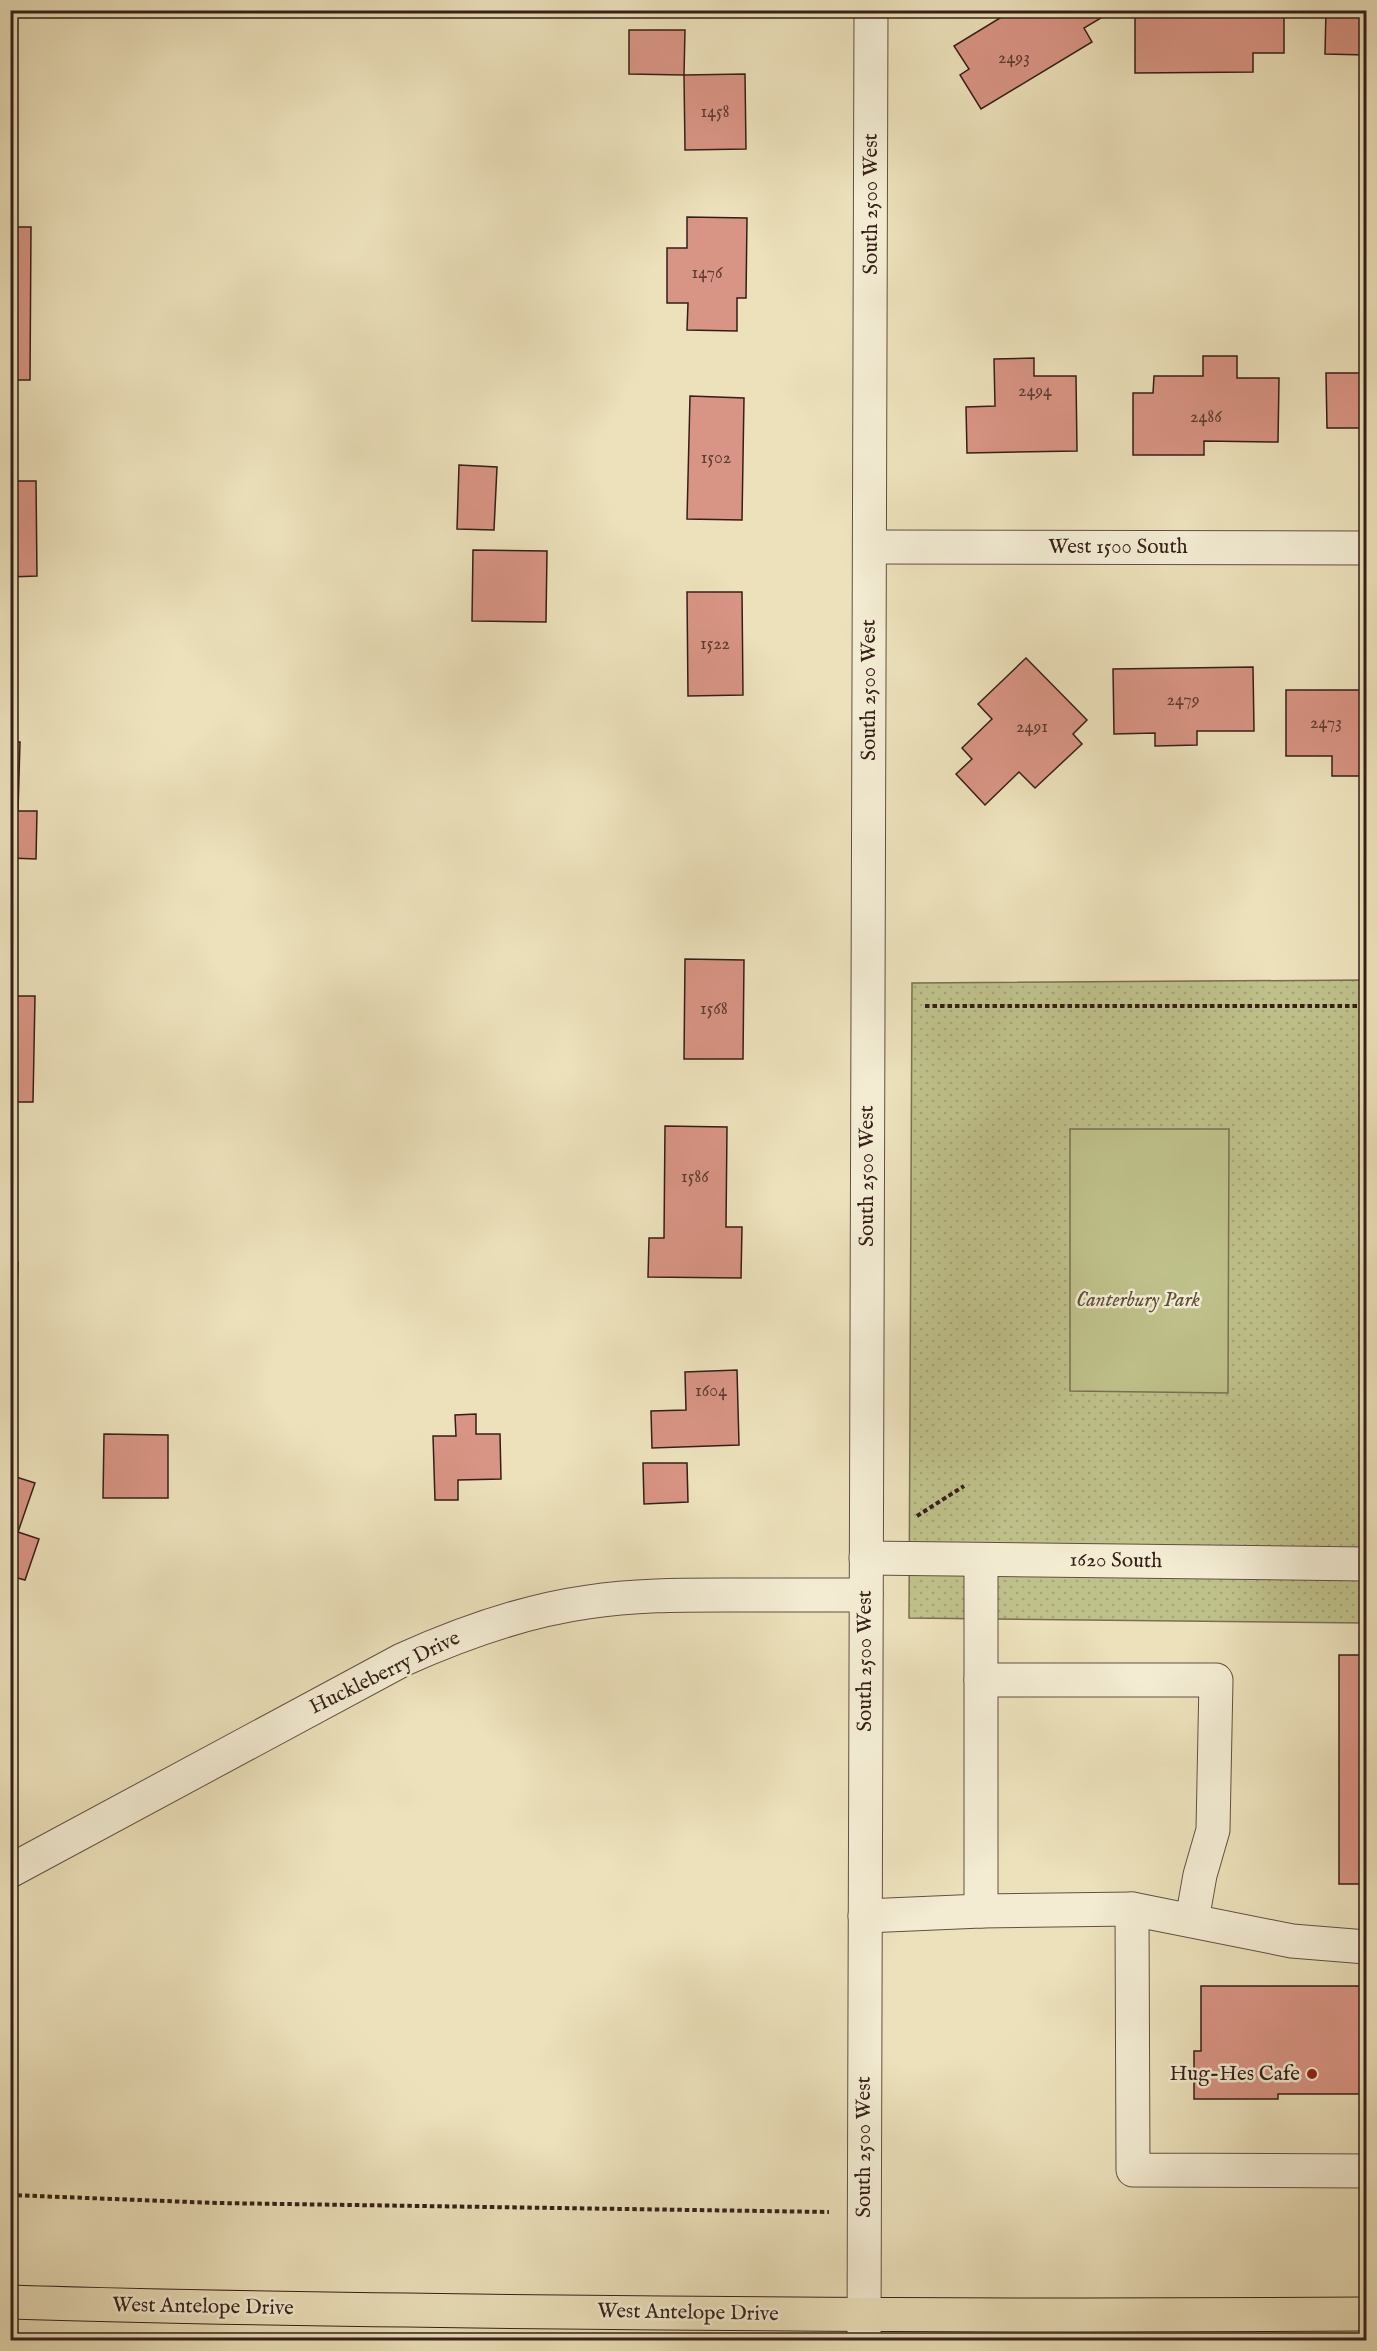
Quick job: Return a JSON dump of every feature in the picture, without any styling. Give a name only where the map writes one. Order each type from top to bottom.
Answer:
[{"type":"main road","name":"West Antelope Drive","points":[[10,2302],[863,2328],[1045,2317],[1366,2314]]},
{"type":"street","name":"South 2500 West","points":[[863,2328],[872,10]]},
{"type":"street","name":"West 1500 South","points":[[870,547],[1366,548]]},
{"type":"street","name":"1620 South","points":[[866,1558],[1366,1564]]},
{"type":"street","points":[[981,1560],[981,1911]]},
{"type":"street","name":"Huckleberry Drive","points":[[10,1871],[402,1660],[446,1640],[492,1624],[538,1611],[639,1596],[866,1595]]},
{"type":"street","points":[[981,1680],[1216,1680],[1213,1830],[1200,1875],[1192,1920]]},
{"type":"street","points":[[865,1916],[1132,1908],[1292,1941],[1366,1947]]},
{"type":"street","points":[[1132,1908],[1133,2170],[1366,2171]]},
{"type":"path","points":[[925,1006],[1366,1006]]},
{"type":"path","points":[[917,1516],[964,1486]]},
{"type":"path","points":[[10,2195],[228,2204],[863,2212]]},
{"type":"green space","name":"Canterbury Park","points":[[1366,980],[1366,1623],[909,1618],[912,983]]},
{"type":"green space","points":[[1070,1129],[1229,1129],[1228,1393],[1070,1391]]},
{"type":"building","points":[[1013,10],[1097,10],[1101,18],[1084,28],[1092,42],[981,109],[960,75],[969,69],[954,46]]},
{"type":"building","points":[[1227,10],[1284,10],[1284,53],[1253,53],[1253,72],[1135,73],[1135,14],[1227,14]]},
{"type":"building","points":[[1326,10],[1366,10],[1366,55],[1325,54]]},
{"type":"building","points":[[629,30],[685,30],[684,75],[629,74]]},
{"type":"building","points":[[745,74],[746,149],[685,150],[684,75]]},
{"type":"building","points":[[687,217],[747,218],[746,298],[737,298],[737,331],[687,330],[688,303],[667,303],[667,248],[687,248]]},
{"type":"building","points":[[10,227],[31,227],[30,380],[10,380]]},
{"type":"building","points":[[1203,356],[1237,356],[1237,378],[1279,378],[1278,442],[1204,441],[1204,455],[1133,455],[1133,393],[1153,393],[1154,376],[1203,376]]},
{"type":"building","points":[[1034,358],[1034,376],[1076,376],[1077,451],[967,453],[966,407],[995,406],[994,359]]},
{"type":"building","points":[[1326,373],[1366,373],[1366,428],[1327,428]]},
{"type":"building","points":[[690,396],[744,398],[742,520],[687,519]]},
{"type":"building","points":[[459,465],[497,467],[494,530],[457,529]]},
{"type":"building","points":[[10,481],[36,481],[37,576],[10,577]]},
{"type":"building","points":[[473,550],[547,551],[546,622],[472,621]]},
{"type":"building","points":[[687,592],[742,592],[743,695],[688,696]]},
{"type":"building","points":[[1026,658],[1087,720],[1073,734],[1082,744],[1035,788],[1019,772],[985,805],[956,774],[972,759],[962,748],[992,719],[978,704]]},
{"type":"building","points":[[1363,663],[1366,663],[1366,776],[1332,776],[1332,756],[1286,756],[1286,690],[1363,690]]},
{"type":"building","points":[[1253,667],[1254,731],[1197,731],[1197,745],[1155,746],[1155,733],[1114,734],[1113,669]]},
{"type":"building","points":[[10,742],[20,742],[18,811],[37,811],[36,859],[10,858]]},
{"type":"building","points":[[685,959],[744,960],[743,1059],[684,1059]]},
{"type":"building","points":[[10,996],[35,996],[33,1102],[10,1102]]},
{"type":"building","points":[[665,1126],[727,1127],[726,1227],[742,1227],[741,1278],[648,1277],[649,1238],[664,1238]]},
{"type":"building","points":[[10,1262],[18,1262],[15,1354],[10,1353]]},
{"type":"building","points":[[737,1370],[739,1445],[652,1448],[651,1411],[686,1410],[685,1372]]},
{"type":"building","points":[[476,1414],[476,1434],[500,1434],[501,1479],[458,1480],[458,1500],[435,1500],[433,1436],[456,1436],[455,1415]]},
{"type":"building","points":[[104,1434],[168,1435],[168,1498],[103,1498]]},
{"type":"building","points":[[643,1463],[687,1463],[688,1502],[644,1504]]},
{"type":"building","points":[[10,1475],[35,1483],[18,1532],[39,1539],[25,1580],[10,1576]]},
{"type":"building","points":[[1339,1655],[1366,1655],[1366,1884],[1339,1884]]},
{"type":"building","points":[[1201,1986],[1366,1986],[1366,2094],[1278,2094],[1278,2099],[1194,2099],[1194,2051],[1201,2051]]},
{"type":"place","name":"Hug-Hes Cafe","points":[[1312,2074]]}]
